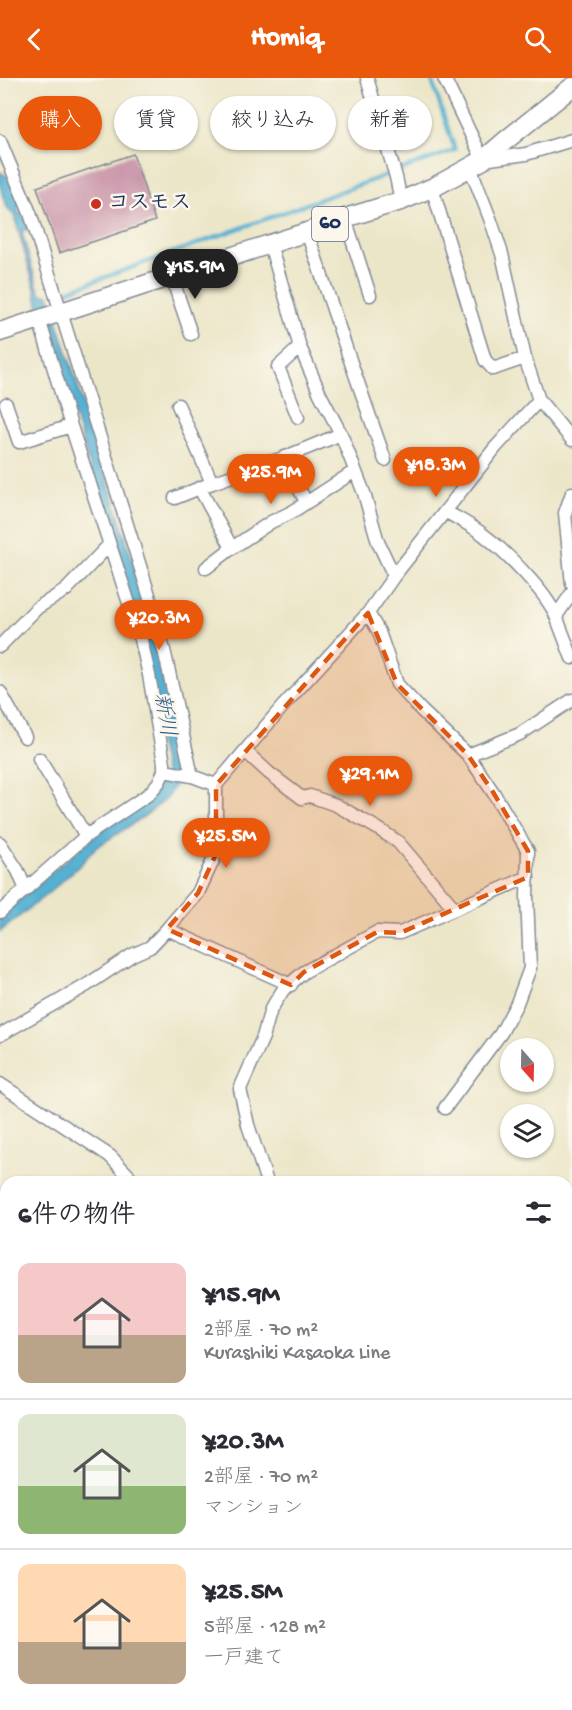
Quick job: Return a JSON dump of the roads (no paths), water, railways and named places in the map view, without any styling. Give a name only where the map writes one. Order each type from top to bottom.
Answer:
[{"type":"main road","name":"60","points":[[0,332],[401,201],[432,188],[477,164],[572,87]]},
{"type":"street","points":[[367,78],[401,201]]},
{"type":"street","points":[[444,78],[477,164],[502,254],[525,358],[539,400],[572,439]]},
{"type":"street","points":[[477,164],[525,154],[572,140]]},
{"type":"street","points":[[0,141],[30,213],[149,595],[165,654],[192,776]]},
{"type":"street","points":[[432,188],[485,360],[493,369],[525,358]]},
{"type":"street","points":[[345,218],[370,295]]},
{"type":"street","points":[[307,232],[385,460]]},
{"type":"street","points":[[270,244],[300,347],[340,434],[364,493],[378,543],[394,576]]},
{"type":"street","points":[[171,275],[191,334]]},
{"type":"street","points":[[0,912],[86,836],[149,794],[159,782],[164,771],[149,675],[141,640],[109,546],[39,318]]},
{"type":"street","points":[[298,417],[278,367],[300,347]]},
{"type":"street","points":[[0,1035],[150,946],[198,893],[216,854],[216,786],[296,692],[368,613],[394,576],[495,448],[539,400]]},
{"type":"street","points":[[6,404],[19,442],[71,426]]},
{"type":"street","points":[[178,405],[206,486],[232,548]]},
{"type":"street","points":[[175,498],[340,434]]},
{"type":"street","points":[[283,458],[306,502]]},
{"type":"street","points":[[206,568],[271,522],[291,512],[355,471]]},
{"type":"street","points":[[572,493],[565,513],[572,584]]},
{"type":"street","points":[[445,511],[484,536],[536,586],[553,608],[572,658]]},
{"type":"street","points":[[0,646],[37,608],[66,590],[109,546]]},
{"type":"street","points":[[556,616],[572,593]]},
{"type":"street","points":[[368,613],[379,632],[397,684],[468,755],[528,851],[530,968],[517,1003],[501,1033],[445,1108]]},
{"type":"street","points":[[0,692],[25,737]]},
{"type":"street","points":[[468,755],[520,734],[572,700]]},
{"type":"street","points":[[245,751],[302,798],[310,796],[336,805],[398,842],[455,909]]},
{"type":"street","points":[[39,759],[86,836]]},
{"type":"street","points":[[164,771],[192,776],[216,786]]},
{"type":"street","points":[[0,843],[18,871],[26,890]]},
{"type":"street","points":[[265,1176],[248,1125],[240,1089],[264,1038],[271,1009],[284,990],[304,972],[377,932],[400,933],[528,878]]},
{"type":"street","points":[[167,929],[291,985]]},
{"type":"street","points":[[0,1084],[110,1156],[128,1176]]},
{"type":"water","name":"新川","points":[[0,172],[11,179],[21,203],[18,212],[28,220],[33,232],[24,229],[22,233],[37,285],[41,294],[49,295],[126,539],[167,695],[180,766],[175,785],[165,800],[142,818],[95,848],[52,890],[0,932],[0,916],[166,776],[114,543],[38,304],[15,217],[6,206],[3,197]]},
{"type":"waterway","points":[[59,294],[455,150],[431,78]]},
{"type":"place","name":"コスモス","points":[[96,204]]}]
